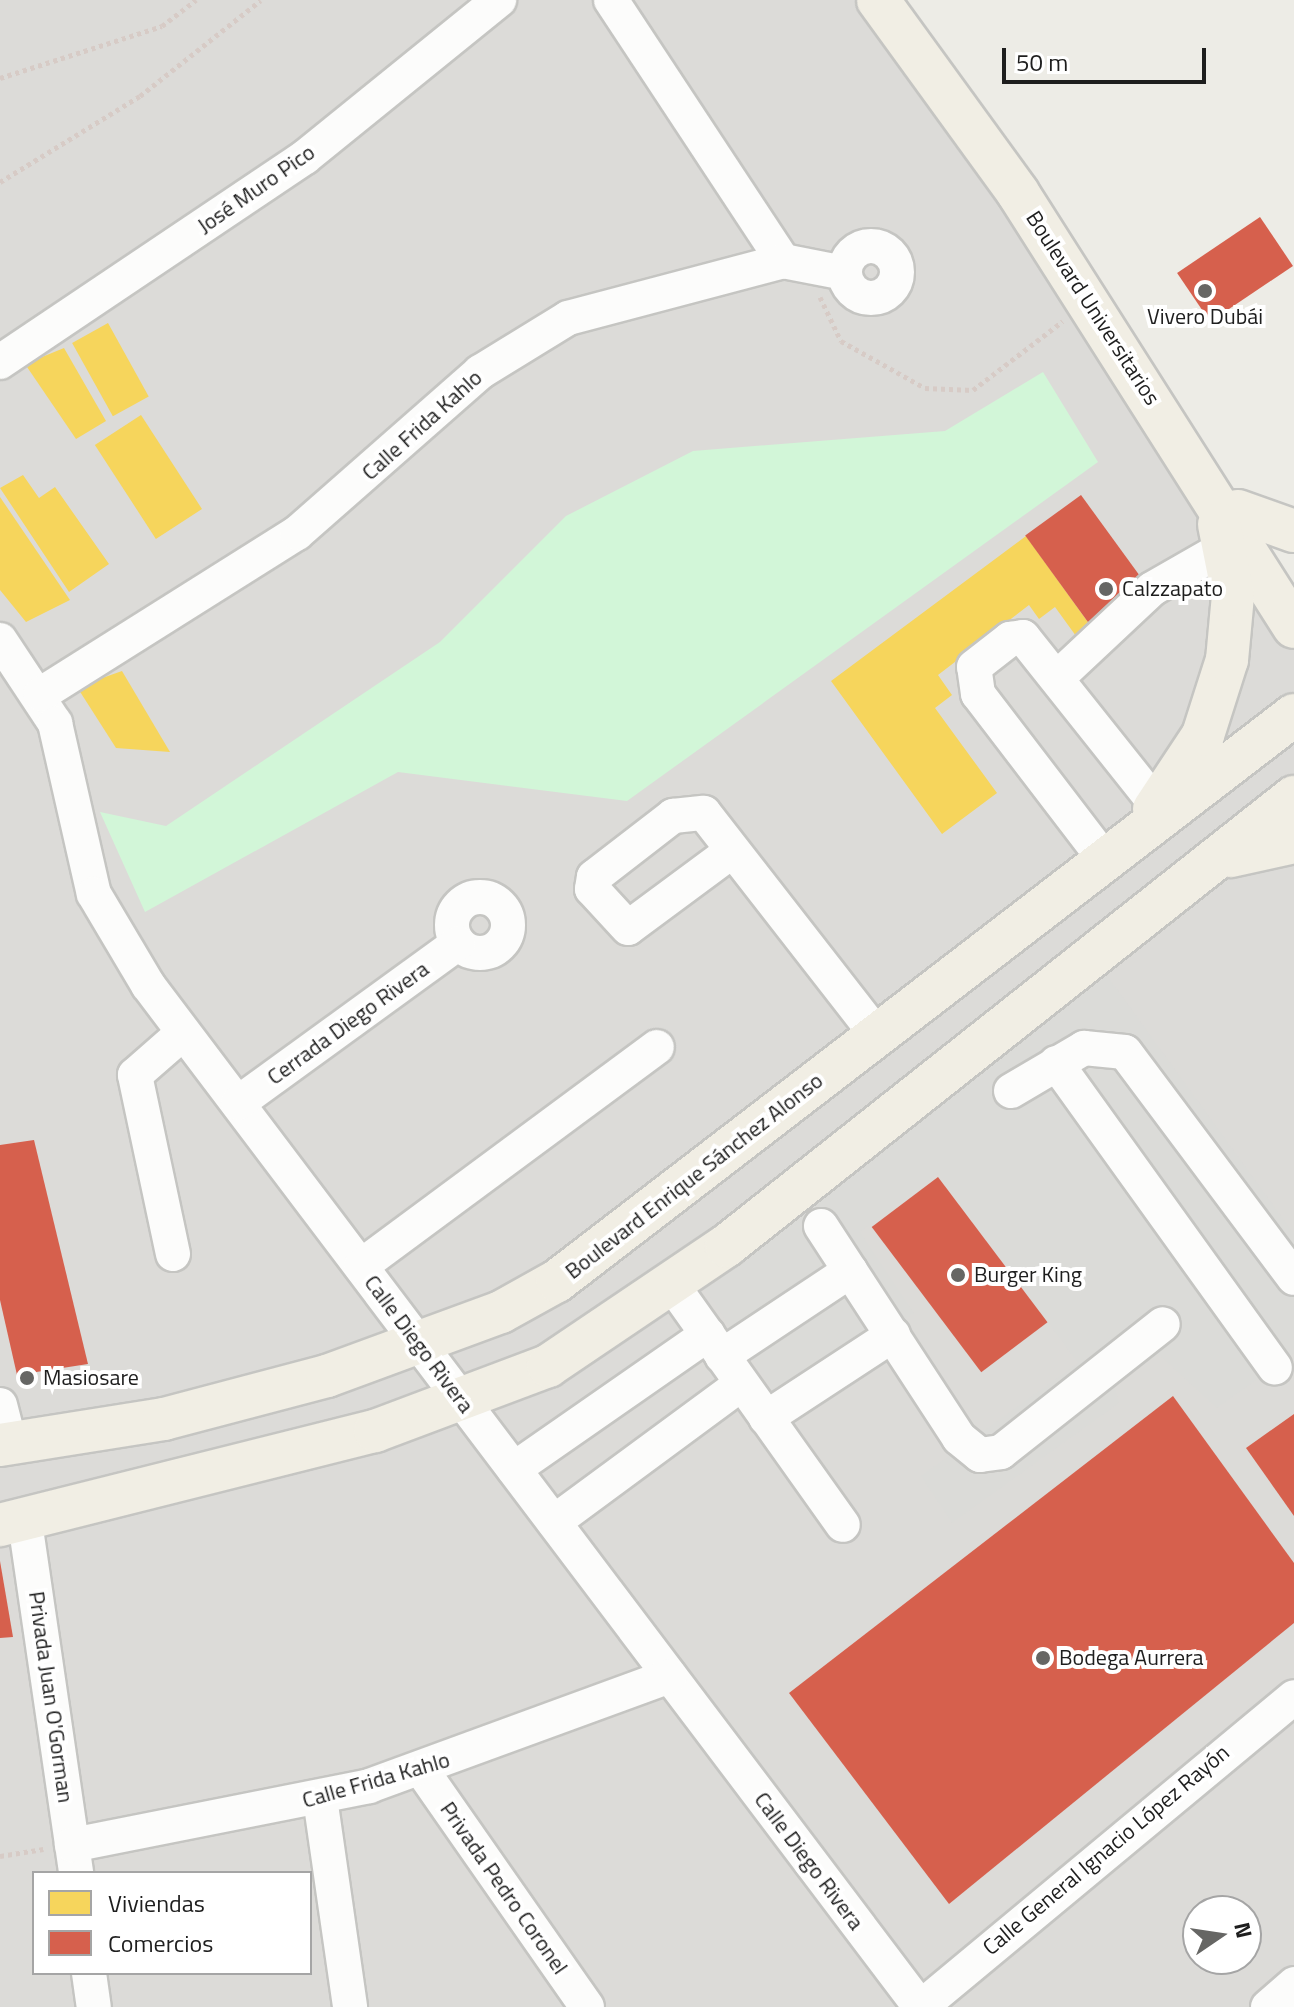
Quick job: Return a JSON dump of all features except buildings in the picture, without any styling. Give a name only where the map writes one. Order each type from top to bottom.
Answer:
[{"type":"main road","name":"Boulevard Universitarios","points":[[878,0],[1089,301],[1294,627]]},
{"type":"main road","name":"Boulevard Universitarios","points":[[884,0],[1233,528],[1294,589]]},
{"type":"main road","points":[[1152,816],[1203,735],[1227,660],[1233,595],[1233,528],[1205,481]]},
{"type":"main road","points":[[1233,528],[1291,524]]},
{"type":"main road","name":"Boulevard Enrique Sánchez Alonso","points":[[3,1431],[164,1419],[419,1344],[557,1281],[1105,860],[1152,816],[1294,715]]},
{"type":"main road","points":[[12,1523],[245,1468],[462,1401],[548,1366],[673,1286],[1294,797]]},
{"type":"main road","points":[[1198,873],[1252,846],[1294,842]]},
{"type":"street","name":"José Muro Pico","points":[[0,362],[305,157],[499,0]]},
{"type":"street","points":[[588,0],[609,0],[795,263]]},
{"type":"street","name":"Calle Frida Kahlo","points":[[41,694],[297,533],[524,341],[608,302],[795,263],[844,273]]},
{"type":"street","points":[[1057,678],[1152,589],[1233,528]]},
{"type":"street","points":[[1105,860],[971,676],[1016,637],[1057,678],[1152,816]]},
{"type":"street","name":"Calle Diego Rivera","points":[[0,640],[41,694],[66,753],[103,917],[183,1033],[920,2007]]},
{"type":"street","points":[[732,851],[877,1035]]},
{"type":"street","name":"Cerrada Diego Rivera","points":[[238,1103],[458,943]]},
{"type":"street","points":[[173,1254],[135,1075],[183,1033]]},
{"type":"street","points":[[1011,1091],[1056,1063],[1096,1046],[1125,1052],[1294,1278]]},
{"type":"street","points":[[361,1266],[657,1047]]},
{"type":"street","points":[[1056,1063],[1275,1368]]},
{"type":"street","points":[[821,1226],[966,1448],[988,1455],[1163,1324]]},
{"type":"street","points":[[514,1469],[715,1345],[850,1271]]},
{"type":"street","points":[[673,1286],[843,1525]]},
{"type":"street","points":[[766,1418],[893,1335]]},
{"type":"street","points":[[554,1522],[741,1384]]},
{"type":"street","name":"Privada Juan O'Gorman","points":[[12,1523],[74,1859]]},
{"type":"street","name":"Calle Frida Kahlo","points":[[74,1859],[320,1798],[421,1769],[669,1676]]},
{"type":"street","name":"Calle General Ignacio López Rayón","points":[[920,2007],[1294,1697]]},
{"type":"street","name":"Privada Pedro Coronel","points":[[421,1769],[587,2007]]},
{"type":"street","points":[[320,1798],[350,2007]]},
{"type":"street","points":[[89,1975],[94,2007]]},
{"type":"street","points":[[1268,2007],[1294,1984]]},
{"type":"path","points":[[0,78],[162,26],[196,0]]},
{"type":"path","points":[[0,182],[140,96],[261,0]]},
{"type":"path","points":[[795,263],[841,341],[925,388],[973,390],[1089,301]]},
{"type":"path","points":[[0,1856],[74,1859]]},
{"type":"shaded area","points":[[0,0],[883,0],[1294,597],[1294,2007],[0,2007]]},
{"type":"shaded area","points":[[1106,974],[1294,1234],[1294,1353],[1217,1408],[1159,1355],[1113,1380],[1119,1403],[952,1523],[921,1476],[1078,1363],[938,1173],[860,1232],[914,1313],[780,1401],[702,1285]]},
{"type":"green space","points":[[1043,372],[1098,462],[627,801],[398,772],[145,912],[100,812],[166,826],[440,642],[566,516],[693,451],[945,431]]},
{"type":"place","name":"Vivero Dubái","points":[[1205,291]]},
{"type":"place","name":"Calzzapato","points":[[1106,589]]},
{"type":"place","name":"Burger King","points":[[958,1275]]},
{"type":"place","name":"Masiosare","points":[[27,1378]]},
{"type":"place","name":"Bodega Aurrera","points":[[1043,1658]]}]
